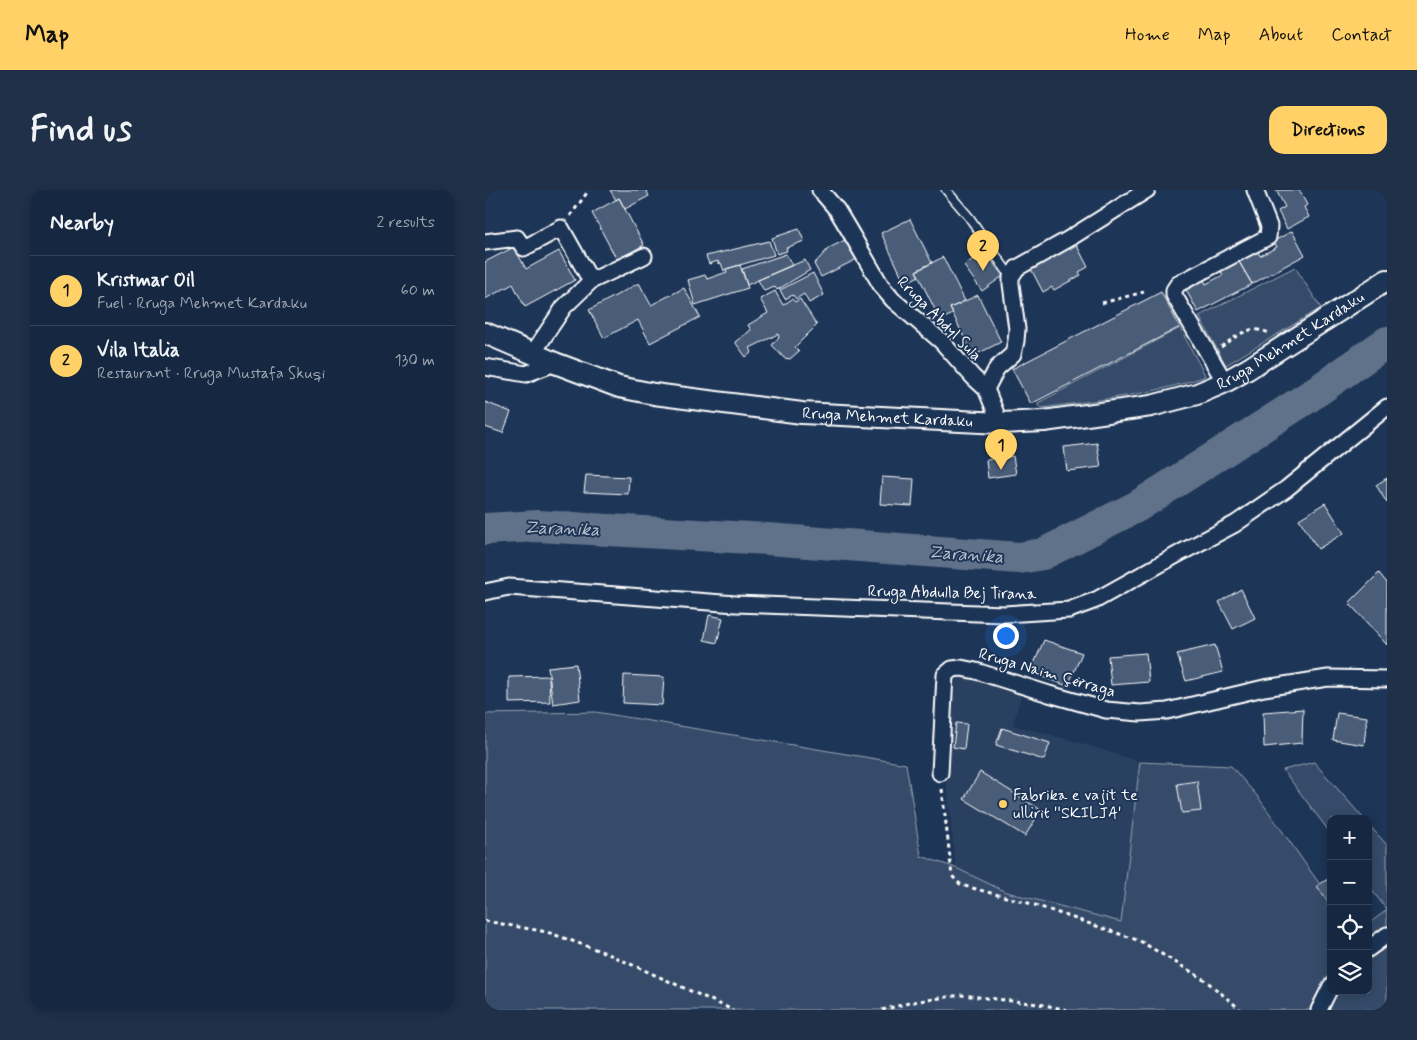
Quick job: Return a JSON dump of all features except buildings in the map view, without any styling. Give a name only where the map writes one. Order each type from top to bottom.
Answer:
[{"type":"main road","name":"Rruga Mehmet Kardaku","points":[[485,333],[555,363],[619,387],[654,394],[802,413],[999,423],[1045,421],[1151,406],[1197,394],[1223,383],[1387,280]]},
{"type":"street","name":"Rruga Abdyl Sula","points":[[820,190],[837,210],[882,287],[893,300],[941,341],[973,377],[987,389],[999,423]]},
{"type":"street","points":[[987,389],[997,368],[1013,354],[1017,329],[1011,277],[1017,268],[1067,240],[1147,190]]},
{"type":"street","points":[[1223,383],[1219,372],[1207,356],[1173,290],[1178,284],[1268,237],[1269,226],[1255,190]]},
{"type":"street","points":[[485,242],[517,238],[524,248],[561,228],[591,281]]},
{"type":"street","points":[[533,353],[564,307],[591,281],[644,256]]},
{"type":"street","points":[[485,367],[526,374],[555,363]]},
{"type":"street","name":"Rruga Abdulla Bej Tirana","points":[[485,592],[509,587],[736,604],[1005,614],[1069,610],[1096,600],[1235,524],[1287,489],[1387,406]]},
{"type":"street","name":"Rruga Naim Çërraga","points":[[940,773],[945,675],[952,669],[961,668],[976,671],[1106,710],[1140,712],[1167,711],[1264,688],[1328,678],[1387,678]]},
{"type":"street","points":[[1372,945],[1387,935]]},
{"type":"street","points":[[1319,1010],[1327,994]]},
{"type":"lane","points":[[946,190],[969,217],[1011,277]]},
{"type":"path","points":[[561,228],[589,190]]},
{"type":"path","points":[[1102,303],[1144,292]]},
{"type":"path","points":[[1207,356],[1243,333],[1253,329],[1260,329],[1275,335],[1284,346]]},
{"type":"path","points":[[940,773],[951,876],[961,885],[1031,904],[1139,941],[1205,980],[1241,1010]]},
{"type":"path","points":[[485,921],[547,932],[607,954],[733,1010]]},
{"type":"path","points":[[882,1010],[913,1002],[961,995],[1039,1004],[1068,1010]]},
{"type":"shaded area","points":[[1295,267],[1321,308],[1226,365],[1199,316]]},
{"type":"shaded area","points":[[1180,328],[1204,373],[1204,377],[1124,396],[1042,408],[1038,406],[1038,403]]},
{"type":"shaded area","name":"Fabrika e vajit te ullirit ''SKILJA'","points":[[957,674],[1023,688],[1013,725],[1074,741],[1140,762],[1121,922],[1006,892],[956,868],[946,777]]},
{"type":"shaded area","points":[[596,712],[906,764],[921,856],[956,868],[1006,892],[1121,922],[1140,762],[1231,766],[1258,797],[1327,894],[1327,995],[1372,995],[1372,921],[1387,910],[1387,1010],[485,1010],[485,714]]},
{"type":"shaded area","points":[[1314,762],[1360,815],[1327,815],[1327,829],[1283,770]]},
{"type":"shaded area","points":[[1372,828],[1387,845],[1387,910],[1372,890]]},
{"type":"waterway","name":"Zaranika","points":[[485,529],[538,526],[768,539],[1019,558],[1043,554],[1138,506],[1310,396],[1387,342]]},
{"type":"place","name":"Vila Italia","points":[[983,271]]},
{"type":"place","name":"Kristmar Oil","points":[[1001,470]]},
{"type":"place","name":"Fabrika e vajit te ullirit ''SKILJA'","points":[[1003,804]]}]
